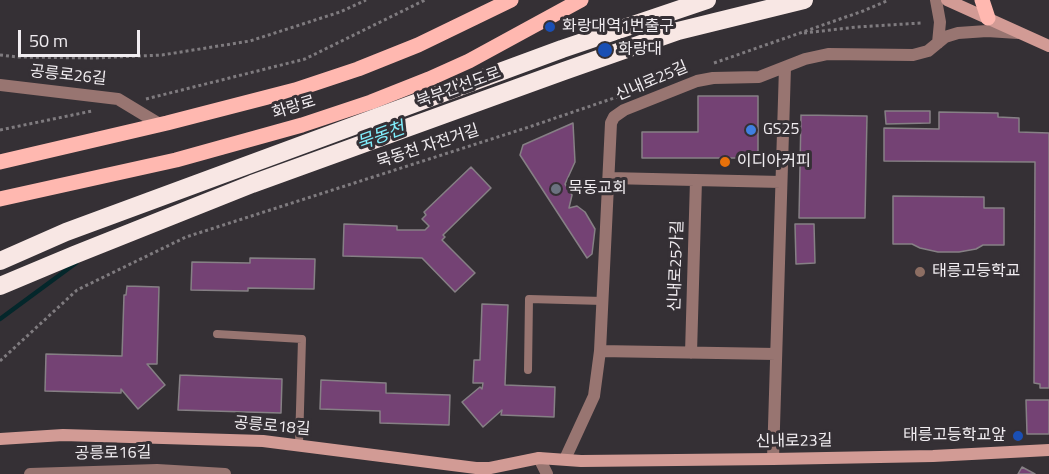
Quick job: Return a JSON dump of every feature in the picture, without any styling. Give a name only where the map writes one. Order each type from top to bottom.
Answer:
[{"type":"highway","name":"북부간선도로","points":[[0,261],[66,232],[562,49],[707,0]]},
{"type":"highway","name":"북부간선도로","points":[[0,286],[252,184],[564,70],[678,31],[804,0]]},
{"type":"main road","name":"화랑로","points":[[0,162],[295,90],[358,69],[418,45],[511,0]]},
{"type":"main road","name":"화랑로","points":[[0,200],[176,160],[302,125],[370,102],[469,61],[580,0]]},
{"type":"main road","points":[[982,0],[988,18]]},
{"type":"street","points":[[936,0],[940,22],[938,43]]},
{"type":"street","points":[[947,0],[1049,46]]},
{"type":"street","name":"신내로25길","points":[[565,459],[594,396],[600,351],[611,123],[618,113],[697,81],[713,78],[759,77],[805,59],[828,54],[913,55],[928,51],[945,37],[958,33],[987,31],[1021,33]]},
{"type":"street","points":[[772,459],[785,67]]},
{"type":"street","name":"공릉로26길","points":[[0,85],[118,99],[161,124]]},
{"type":"street","points":[[609,178],[781,182]]},
{"type":"street","name":"신내로25가길","points":[[691,353],[696,180]]},
{"type":"street","points":[[600,351],[776,354]]},
{"type":"street","name":"공릉로18길","points":[[0,440],[63,435],[99,435],[263,441],[298,444],[476,471],[539,458]]},
{"type":"street","name":"신내로23길","points":[[539,458],[772,459],[933,456],[1049,450]]},
{"type":"street","points":[[539,458],[547,474]]},
{"type":"street","name":"공릉로16길","points":[[30,474],[157,470],[225,474]]},
{"type":"lane","points":[[528,370],[529,299],[603,301]]},
{"type":"lane","points":[[217,334],[302,339],[298,444]]},
{"type":"path","points":[[0,55],[94,58],[162,55],[250,41],[340,12],[366,0]]},
{"type":"path","points":[[127,104],[305,59],[424,0]]},
{"type":"path","points":[[710,65],[889,0]]},
{"type":"path","points":[[799,34],[921,23]]},
{"type":"path","name":"묵동천 자전거길","points":[[0,361],[77,290],[186,237],[621,96]]},
{"type":"path","points":[[0,130],[93,111]]},
{"type":"building","points":[[698,96],[758,96],[758,158],[642,158],[642,132],[698,132]]},
{"type":"building","points":[[885,111],[930,111],[930,123],[886,124]]},
{"type":"building","points":[[939,112],[998,113],[998,117],[1019,118],[1019,132],[1049,133],[1049,388],[1040,388],[1040,384],[1034,383],[1035,162],[884,161],[884,128],[939,129]]},
{"type":"building","points":[[801,115],[867,116],[865,218],[799,218]]},
{"type":"building","name":"묵동교회","points":[[573,123],[575,162],[565,184],[572,195],[569,208],[577,206],[585,212],[595,229],[592,254],[587,258],[520,155],[523,145]]},
{"type":"building","points":[[471,167],[491,188],[443,235],[445,237],[442,240],[475,273],[455,292],[422,258],[343,256],[344,224],[397,226],[397,230],[425,230],[429,226],[422,219],[426,215],[424,212]]},
{"type":"building","points":[[893,196],[984,197],[984,208],[1004,208],[1004,245],[983,245],[976,249],[959,252],[938,252],[912,244],[893,244]]},
{"type":"building","points":[[795,224],[814,224],[815,263],[796,264]]},
{"type":"building","points":[[250,258],[315,259],[314,289],[191,290],[192,262],[250,263]]},
{"type":"building","points":[[127,286],[159,287],[157,364],[147,364],[165,385],[138,409],[121,389],[121,393],[45,391],[46,354],[122,356],[124,295],[126,295]]},
{"type":"building","points":[[482,304],[508,305],[505,385],[555,387],[554,417],[501,415],[502,410],[483,427],[462,402],[480,387],[482,389],[483,383],[473,383],[474,360],[480,360]]},
{"type":"building","points":[[180,375],[282,379],[281,413],[178,410]]},
{"type":"building","points":[[321,380],[386,383],[386,393],[450,395],[449,425],[380,423],[380,411],[320,409]]},
{"type":"building","points":[[1026,400],[1049,400],[1049,434],[1027,434]]},
{"type":"building","points":[[1022,467],[1035,474],[1018,474]]},
{"type":"waterway","name":"묵동천","points":[[0,319],[76,263]]},
{"type":"place","name":"화랑대역1번출구","points":[[550,27]]},
{"type":"place","name":"화랑대","points":[[605,50]]},
{"type":"place","name":"GS25","points":[[751,130]]},
{"type":"place","name":"이디아커피","points":[[725,162]]},
{"type":"place","name":"묵동교회","points":[[556,189]]},
{"type":"place","name":"태릉고등학교","points":[[920,272]]},
{"type":"place","name":"태릉고등학교앞","points":[[1018,436]]}]
